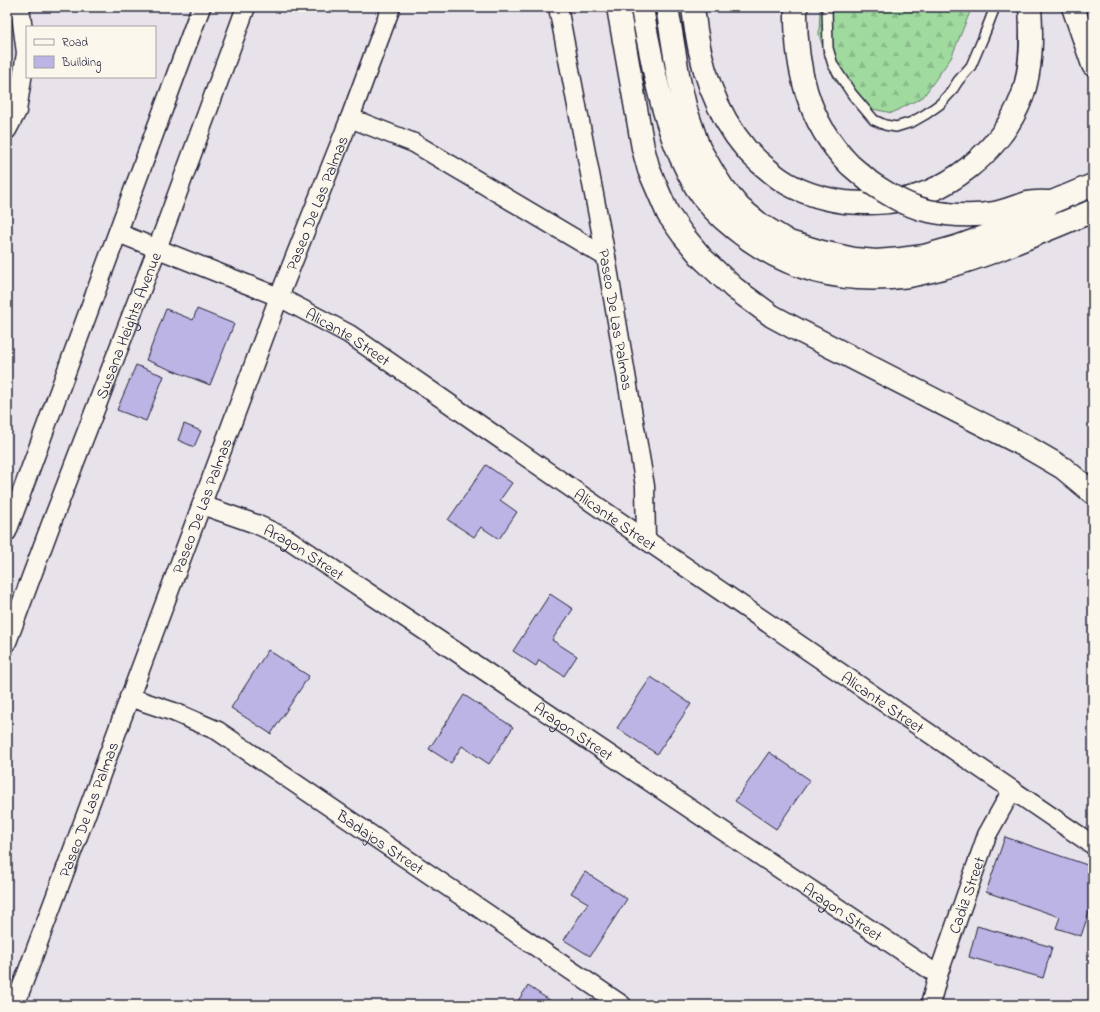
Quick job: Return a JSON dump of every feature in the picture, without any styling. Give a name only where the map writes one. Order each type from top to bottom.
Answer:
[{"type":"highway","points":[[618,7],[638,127],[649,170],[668,214],[682,235],[702,258],[734,288],[772,316],[1027,446],[1063,468],[1093,493]]},
{"type":"highway","points":[[642,7],[656,80],[665,113],[675,146],[697,189],[710,205],[748,240],[781,260],[802,268],[849,278],[875,279],[909,276],[953,266],[1004,248],[1093,210]]},
{"type":"highway","points":[[667,7],[680,87],[699,148],[720,184],[740,208],[761,225],[789,242],[822,252],[854,259],[876,261],[901,259],[940,252],[1033,219],[1052,202],[1093,185]]},
{"type":"highway","points":[[693,7],[695,27],[707,80],[721,114],[747,150],[781,180],[800,190],[818,197],[837,201],[872,203],[904,199],[943,185],[973,165],[1000,135],[1016,110],[1027,80],[1030,63],[1031,42],[1030,7]]},
{"type":"highway","points":[[796,7],[795,28],[797,55],[811,108],[823,130],[835,147],[850,164],[871,183],[887,193],[924,210],[962,216],[978,215],[1010,209],[1029,202],[1052,202]]},
{"type":"highway","points":[[1073,7],[1093,64]]},
{"type":"street","points":[[7,130],[17,111],[26,53],[20,7]]},
{"type":"street","points":[[7,532],[202,7]]},
{"type":"street","name":"Susana Heights Avenue","points":[[7,642],[157,248],[246,7]]},
{"type":"street","name":"Paseo De Las Palmas","points":[[15,1005],[279,297],[350,118],[390,7]]},
{"type":"street","name":"Paseo De Las Palmas","points":[[558,7],[606,257],[645,486],[646,540]]},
{"type":"street","points":[[350,118],[414,143],[606,257]]},
{"type":"street","name":"Alicante Street","points":[[118,233],[279,297],[349,334],[646,540],[1093,845]]},
{"type":"street","name":"Aragon Street","points":[[202,505],[256,524],[288,539],[938,975]]},
{"type":"street","name":"Badajos Street","points":[[129,697],[174,712],[218,731],[622,1005]]},
{"type":"street","name":"Cadiz Street","points":[[930,1005],[938,975],[986,835],[1012,790]]},
{"type":"lane","points":[[827,7],[828,48],[833,64],[852,94],[874,120],[885,125],[896,127],[912,122],[926,114],[940,104],[951,92],[971,66],[995,7]]},
{"type":"green space","points":[[820,7],[972,7],[951,58],[923,97],[892,113],[858,106],[834,79],[819,35]]},
{"type":"building","points":[[166,309],[193,320],[197,309],[234,324],[210,385],[146,360]]},
{"type":"building","points":[[136,365],[164,376],[146,421],[117,410]]},
{"type":"building","points":[[184,424],[201,431],[194,447],[178,440]]},
{"type":"building","points":[[486,465],[512,483],[500,500],[517,512],[499,539],[481,527],[474,537],[448,520]]},
{"type":"building","points":[[550,594],[573,609],[552,640],[577,656],[564,676],[539,660],[536,666],[513,651]]},
{"type":"building","points":[[268,650],[309,676],[271,734],[231,708]]},
{"type":"building","points":[[651,677],[691,704],[657,754],[617,728]]},
{"type":"building","points":[[464,695],[513,727],[489,764],[462,746],[451,763],[429,749]]},
{"type":"building","points":[[769,752],[810,780],[776,829],[735,801]]},
{"type":"building","points":[[1005,837],[1093,867],[1093,901],[1081,936],[1056,928],[1060,917],[986,892]]},
{"type":"building","points":[[585,872],[627,899],[590,956],[564,940],[588,903],[571,893]]},
{"type":"building","points":[[977,926],[1052,947],[1043,978],[969,957]]},
{"type":"building","points":[[528,986],[557,1005],[515,1005]]}]
